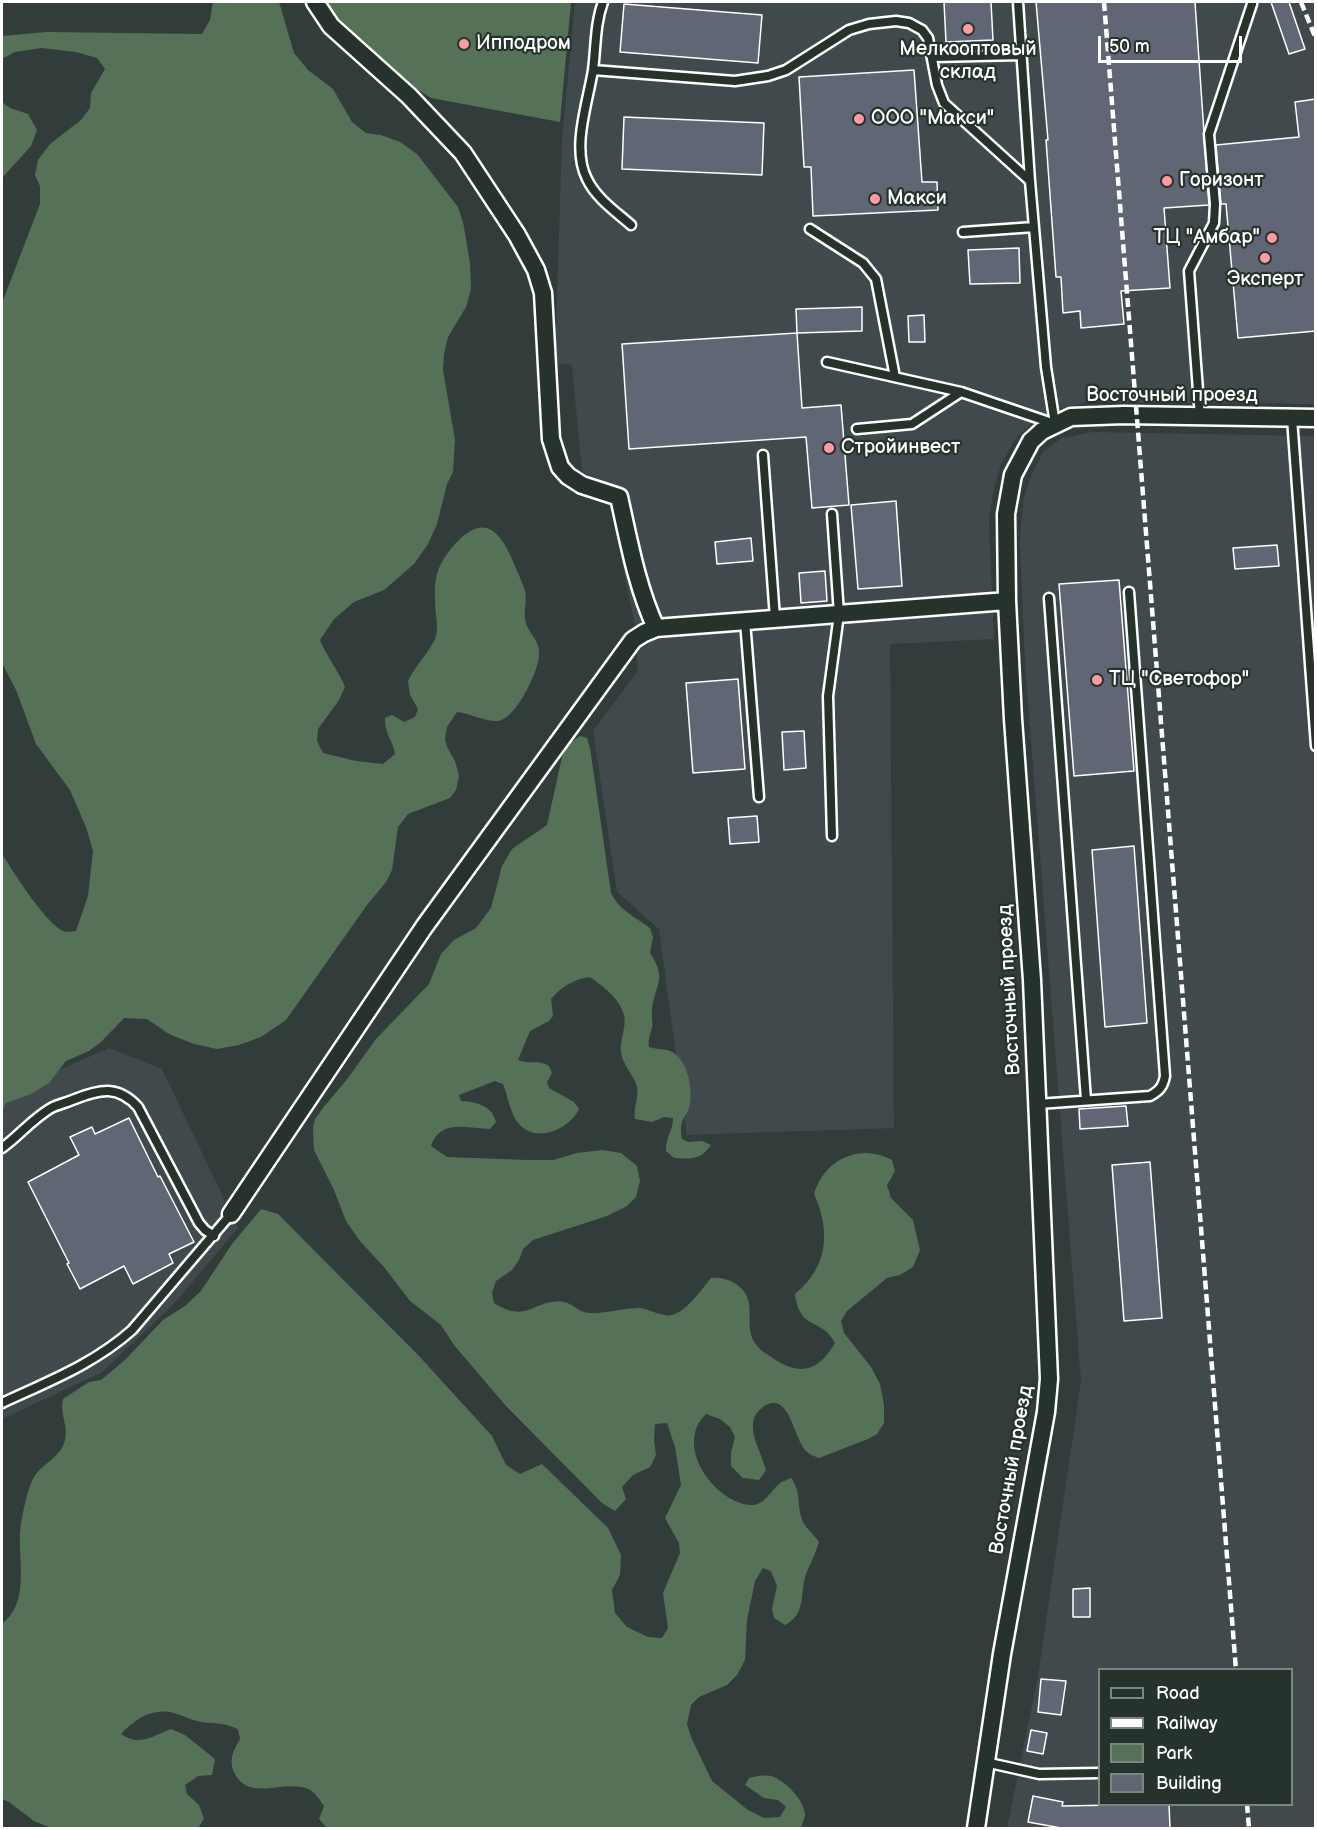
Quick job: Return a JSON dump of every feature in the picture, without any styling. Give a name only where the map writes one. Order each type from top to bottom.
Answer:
[{"type":"street","points":[[315,2],[331,26],[409,96],[463,153],[518,235],[536,270],[543,293],[551,440],[560,467],[568,476],[582,485],[619,497],[639,584],[656,628]]},
{"type":"street","name":"Восточный проезд","points":[[976,1828],[1002,1654],[1046,1412],[1048,1390],[1032,980],[1007,601],[1006,514],[1013,475],[1030,441],[1042,431],[1071,417],[1316,418]]},
{"type":"street","points":[[231,1214],[424,927],[633,640],[656,628],[1007,601]]},
{"type":"lane","points":[[603,2],[597,21],[593,70],[582,129],[580,158],[585,177],[595,193],[631,225]]},
{"type":"lane","points":[[827,362],[961,392],[1055,424],[1046,367],[1018,2]]},
{"type":"lane","points":[[1200,417],[1189,271],[1214,223],[1215,204],[1209,134],[1252,4]]},
{"type":"lane","points":[[593,70],[735,81],[768,76],[786,70],[849,30],[869,24],[896,21],[909,23],[922,30],[928,38],[937,85],[944,103],[1030,181]]},
{"type":"lane","points":[[933,57],[1022,55]]},
{"type":"lane","points":[[963,232],[1034,227]]},
{"type":"lane","points":[[810,229],[864,263],[876,279],[895,377]]},
{"type":"lane","points":[[857,429],[912,424],[961,392]]},
{"type":"lane","points":[[1292,418],[1316,746]]},
{"type":"lane","points":[[763,455],[775,618]]},
{"type":"lane","points":[[832,514],[839,614],[828,679],[832,836]]},
{"type":"lane","points":[[1038,1104],[1150,1096],[1158,1092],[1164,1084],[1129,592]]},
{"type":"lane","points":[[1049,598],[1086,1100]]},
{"type":"lane","points":[[745,621],[759,797]]},
{"type":"lane","points":[[2,1148],[52,1108],[105,1090],[118,1092],[130,1098],[138,1107],[199,1223],[214,1236]]},
{"type":"lane","points":[[2,1403],[87,1363],[120,1341],[231,1214]]},
{"type":"lane","points":[[985,1762],[1039,1774],[1098,1773]]},
{"type":"shaded area","points":[[575,2],[1315,2],[1315,404],[1090,402],[1057,409],[1039,417],[1016,438],[1001,464],[993,492],[989,522],[994,639],[890,644],[894,1128],[687,1135],[659,929],[617,892],[593,731],[638,671],[634,621],[607,488],[582,471],[572,365],[555,363],[562,139]]},
{"type":"shaded area","points":[[1093,432],[1315,436],[1315,1828],[1007,1828],[1038,1676],[1081,1381],[1025,664],[1020,547],[1024,497],[1032,473],[1044,451],[1062,438]]},
{"type":"shaded area","points":[[109,1048],[162,1069],[238,1228],[174,1304],[101,1373],[2,1419],[2,1095]]},
{"type":"green space","points":[[213,2],[279,2],[294,53],[308,70],[333,89],[352,122],[366,133],[381,135],[400,142],[417,154],[458,207],[470,263],[471,289],[466,307],[448,337],[444,354],[443,370],[455,440],[453,472],[447,484],[437,524],[428,544],[414,564],[384,590],[354,602],[334,619],[320,640],[345,687],[339,700],[318,729],[317,741],[323,753],[356,761],[383,764],[395,754],[385,718],[392,715],[404,722],[415,717],[418,709],[410,695],[408,681],[436,636],[435,586],[438,570],[455,544],[476,529],[492,530],[505,544],[510,554],[525,591],[525,619],[538,645],[538,663],[530,684],[518,705],[504,719],[493,721],[457,712],[447,727],[445,739],[459,776],[456,790],[450,798],[408,814],[398,827],[392,870],[386,882],[367,905],[286,1020],[261,1037],[239,1045],[217,1049],[194,1044],[169,1034],[147,1019],[124,1018],[89,1051],[66,1061],[49,1083],[31,1094],[6,1103],[2,1112],[2,854],[50,921],[66,932],[76,931],[88,896],[93,851],[86,827],[70,790],[36,744],[16,690],[2,663],[2,303],[40,204],[40,186],[35,175],[38,160],[50,144],[81,120],[90,108],[91,93],[105,69],[97,58],[76,52],[41,48],[15,52],[2,59],[2,36],[46,32],[202,34],[210,20]]},
{"type":"green space","name":"Ипподром","points":[[326,2],[571,2],[560,122],[431,98],[388,71],[335,18]]},
{"type":"green space","points":[[2,102],[10,108],[28,114],[37,130],[31,146],[2,178]]},
{"type":"green space","points":[[580,736],[587,738],[590,748],[611,893],[623,909],[650,928],[653,937],[650,953],[658,969],[659,981],[652,1008],[649,1047],[674,1053],[687,1072],[691,1096],[689,1108],[682,1121],[682,1139],[688,1142],[702,1141],[711,1145],[703,1154],[695,1158],[674,1158],[666,1151],[673,1118],[664,1117],[652,1122],[635,1119],[637,1087],[621,1053],[625,1020],[622,1009],[610,993],[590,977],[564,987],[551,999],[553,1016],[549,1021],[530,1031],[518,1060],[549,1066],[552,1073],[547,1082],[549,1088],[574,1102],[579,1109],[575,1116],[561,1128],[552,1132],[534,1133],[526,1130],[513,1115],[503,1084],[495,1081],[459,1095],[461,1101],[478,1104],[491,1112],[496,1122],[490,1129],[448,1128],[435,1137],[431,1146],[447,1157],[527,1160],[553,1160],[577,1153],[602,1150],[621,1153],[637,1166],[640,1181],[636,1197],[627,1206],[607,1216],[533,1240],[523,1249],[512,1270],[496,1281],[492,1293],[494,1303],[515,1312],[554,1302],[564,1302],[589,1313],[639,1308],[662,1315],[671,1315],[680,1312],[690,1303],[711,1278],[723,1279],[740,1287],[744,1292],[749,1304],[752,1338],[759,1348],[784,1365],[801,1369],[816,1365],[835,1343],[824,1330],[806,1319],[798,1306],[795,1294],[806,1284],[820,1261],[824,1235],[823,1222],[814,1194],[819,1182],[834,1164],[855,1154],[867,1153],[892,1160],[895,1171],[887,1185],[891,1198],[913,1220],[920,1250],[913,1267],[900,1275],[887,1278],[847,1311],[841,1321],[844,1333],[871,1367],[880,1384],[884,1405],[884,1423],[877,1434],[819,1458],[808,1453],[802,1446],[785,1410],[779,1404],[772,1403],[763,1407],[753,1420],[754,1437],[766,1470],[759,1480],[743,1478],[731,1466],[731,1452],[735,1437],[730,1427],[720,1419],[706,1414],[697,1426],[694,1440],[696,1455],[702,1469],[711,1482],[736,1501],[755,1505],[766,1498],[780,1483],[791,1478],[797,1488],[803,1522],[819,1542],[805,1577],[800,1607],[792,1620],[785,1625],[774,1618],[772,1609],[777,1586],[771,1571],[763,1568],[755,1581],[747,1620],[745,1660],[737,1675],[727,1685],[699,1697],[691,1705],[687,1724],[712,1781],[748,1810],[764,1818],[780,1817],[786,1807],[778,1800],[764,1798],[745,1785],[749,1778],[758,1776],[765,1775],[779,1779],[794,1792],[804,1809],[801,1828],[327,1828],[319,1819],[324,1806],[311,1790],[289,1786],[249,1787],[241,1782],[232,1765],[233,1752],[240,1739],[238,1729],[163,1712],[143,1717],[121,1734],[134,1740],[140,1740],[171,1729],[185,1735],[215,1759],[212,1775],[198,1776],[185,1785],[187,1794],[199,1805],[204,1819],[198,1828],[51,1828],[34,1821],[2,1799],[2,1624],[12,1614],[18,1602],[21,1574],[20,1531],[31,1483],[39,1471],[59,1452],[65,1441],[63,1399],[89,1382],[101,1380],[125,1360],[163,1320],[185,1306],[201,1291],[232,1244],[261,1209],[278,1214],[419,1356],[492,1436],[506,1465],[520,1474],[542,1464],[608,1528],[621,1555],[620,1575],[612,1590],[615,1613],[627,1627],[648,1637],[662,1638],[668,1628],[663,1593],[680,1553],[679,1543],[665,1518],[681,1485],[675,1447],[667,1423],[655,1424],[656,1455],[650,1467],[633,1475],[622,1487],[626,1499],[615,1511],[602,1503],[506,1406],[454,1345],[441,1325],[410,1301],[360,1241],[346,1221],[314,1150],[315,1119],[376,1039],[429,984],[441,954],[454,940],[476,928],[491,908],[502,866],[512,849],[547,825],[562,757],[567,745]]},
{"type":"building","points":[[944,2],[991,2],[993,40],[946,42]]},
{"type":"building","points":[[1036,2],[1195,2],[1209,205],[1164,208],[1170,288],[1121,291],[1124,324],[1081,328],[1080,311],[1063,313],[1061,277],[1056,277],[1046,140],[1048,140]]},
{"type":"building","points":[[1271,2],[1289,2],[1305,49],[1289,54]]},
{"type":"building","points":[[624,4],[762,15],[758,63],[620,52]]},
{"type":"building","name":"ООО \"Макси\"","points":[[914,70],[922,182],[937,182],[938,210],[813,216],[811,167],[804,167],[799,77]]},
{"type":"building","name":"ТЦ \"Амбар\"","points":[[1316,99],[1316,331],[1238,338],[1226,204],[1221,204],[1216,145],[1299,137],[1295,102]]},
{"type":"building","points":[[624,117],[764,123],[762,175],[622,169]]},
{"type":"building","points":[[1019,248],[1020,283],[970,284],[968,250]]},
{"type":"building","points":[[862,307],[862,331],[797,333],[796,309]]},
{"type":"building","points":[[924,315],[925,342],[909,342],[908,316]]},
{"type":"building","points":[[797,333],[802,408],[841,405],[849,505],[812,508],[806,437],[629,449],[622,344]]},
{"type":"building","points":[[896,501],[902,586],[858,589],[851,505]]},
{"type":"building","points":[[751,538],[753,561],[717,564],[715,542]]},
{"type":"building","points":[[1277,545],[1279,566],[1235,569],[1233,548]]},
{"type":"building","points":[[825,571],[827,601],[801,603],[799,573]]},
{"type":"building","name":"ТЦ \"Светофор\"","points":[[1119,580],[1134,771],[1074,776],[1059,584]]},
{"type":"building","points":[[738,679],[745,769],[693,773],[686,683]]},
{"type":"building","points":[[804,731],[806,768],[784,770],[782,732]]},
{"type":"building","points":[[757,816],[759,842],[730,844],[728,818]]},
{"type":"building","points":[[1134,846],[1147,1023],[1105,1027],[1092,850]]},
{"type":"building","points":[[1126,1106],[1128,1126],[1080,1129],[1079,1109]]},
{"type":"building","points":[[129,1118],[194,1242],[169,1254],[173,1263],[133,1284],[124,1266],[80,1289],[28,1182],[79,1155],[70,1137],[92,1127],[95,1134]]},
{"type":"building","points":[[1150,1162],[1162,1318],[1124,1321],[1112,1165]]},
{"type":"building","points":[[1090,1588],[1090,1617],[1073,1617],[1073,1589]]},
{"type":"building","points":[[1041,1679],[1066,1681],[1061,1715],[1038,1712]]},
{"type":"building","points":[[1031,1730],[1047,1733],[1043,1754],[1027,1751]]},
{"type":"building","points":[[1033,1796],[1063,1802],[1062,1806],[1169,1806],[1170,1828],[1061,1828],[1028,1822]]},
{"type":"railway","points":[[1104,2],[1236,1668]]},
{"type":"railway","points":[[1301,2],[1316,39]]},
{"type":"railway","points":[[1247,1806],[1249,1828]]},
{"type":"place","name":"Мелкооптовый склад","points":[[968,29]]},
{"type":"place","name":"Ипподром","points":[[464,44]]},
{"type":"place","name":"ООО \"Макси\"","points":[[859,119]]},
{"type":"place","name":"Горизонт","points":[[1167,181]]},
{"type":"place","name":"Макси","points":[[875,199]]},
{"type":"place","name":"ТЦ \"Амбар\"","points":[[1272,238]]},
{"type":"place","name":"Эксперт","points":[[1265,258]]},
{"type":"place","name":"Стройинвест","points":[[829,448]]},
{"type":"place","name":"ТЦ \"Светофор\"","points":[[1097,680]]}]
